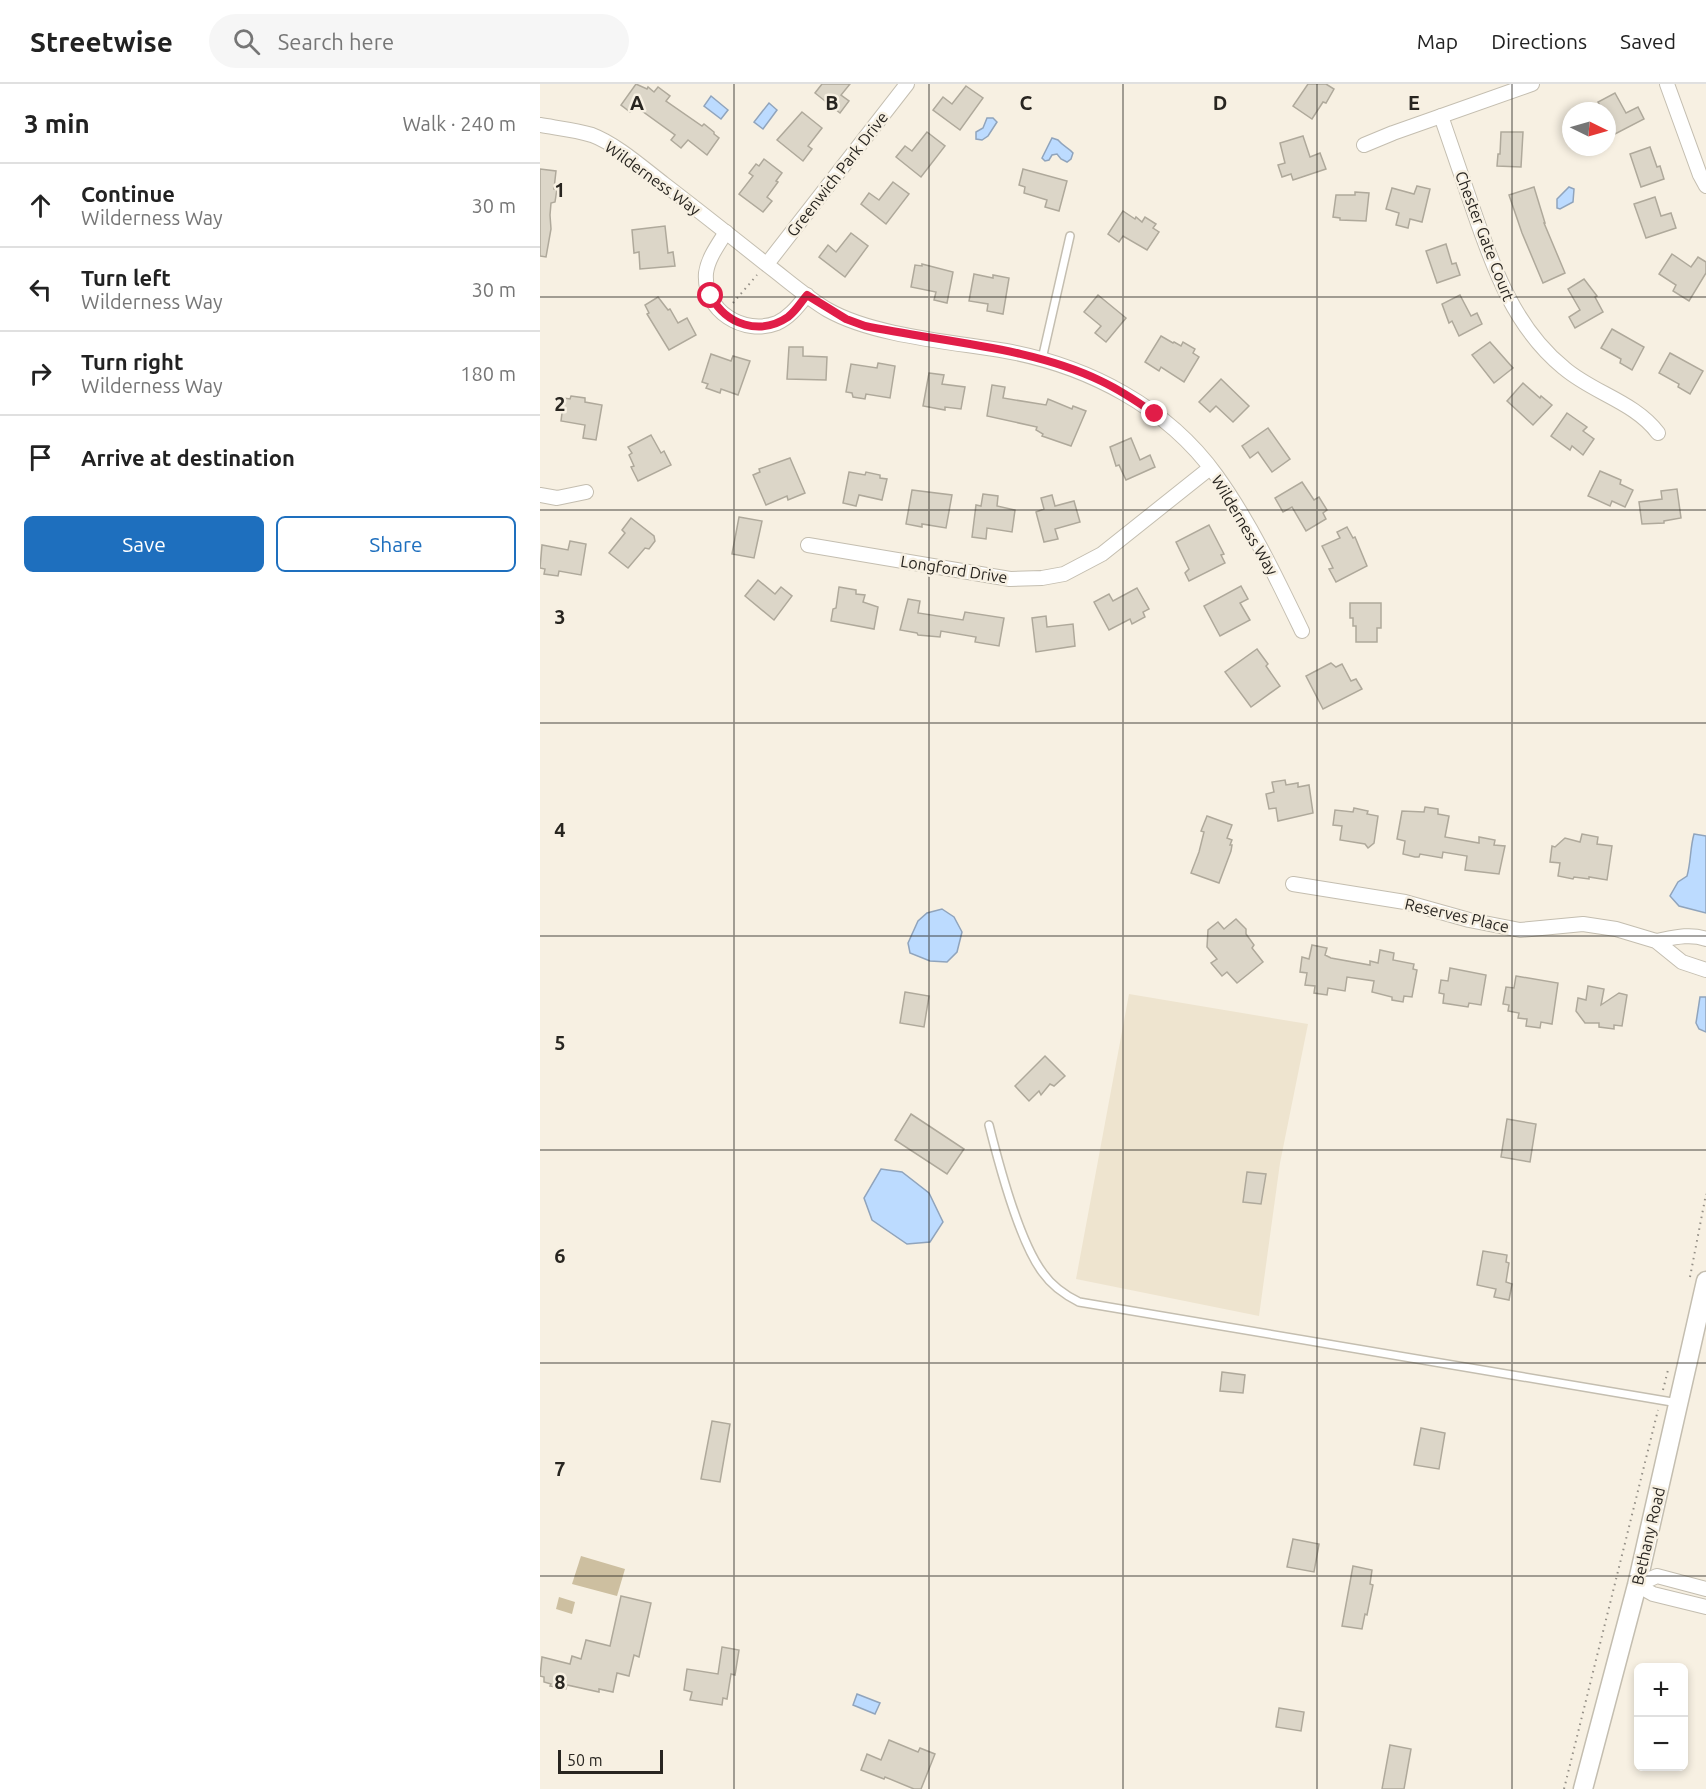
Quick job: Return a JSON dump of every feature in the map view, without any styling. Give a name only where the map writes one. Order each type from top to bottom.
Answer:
[{"type":"main road","name":"Bethany Road","points":[[1583,1789],[1636,1585],[1669,1402],[1697,1282]]},
{"type":"street","name":"Greenwich Park Drive","points":[[767,264],[907,84]]},
{"type":"street","points":[[1364,145],[1532,84]]},
{"type":"street","points":[[1667,84],[1706,186]]},
{"type":"street","name":"Chester Gate Court","points":[[1441,116],[1485,245],[1501,284],[1527,330],[1564,368],[1581,381],[1636,412],[1653,425],[1658,433]]},
{"type":"street","name":"Wilderness Way","points":[[540,125],[592,136],[629,157],[807,295],[846,319],[865,326],[1042,359],[1082,372],[1130,396],[1180,435],[1210,468],[1233,500],[1302,631]]},
{"type":"street","points":[[726,232],[714,250],[706,274],[711,296],[724,314],[744,325],[766,326],[787,317],[807,295]]},
{"type":"street","name":"Longford Drive","points":[[808,545],[1010,579],[1042,578],[1064,573],[1102,554],[1210,468]]},
{"type":"street","points":[[540,495],[557,498],[586,492]]},
{"type":"street","name":"Reserves Place","points":[[1293,884],[1405,902],[1469,920],[1521,930],[1583,924],[1616,929],[1656,941],[1682,962],[1706,970]]},
{"type":"street","name":"Reserves Place","points":[[1656,941],[1698,936],[1706,939]]},
{"type":"street","points":[[1636,1585],[1657,1576],[1706,1589]]},
{"type":"street","points":[[1636,1585],[1653,1594],[1706,1607]]},
{"type":"lane","points":[[1042,359],[1070,236]]},
{"type":"lane","points":[[989,1125],[1011,1201],[1036,1263],[1056,1287],[1079,1302],[1669,1402]]},
{"type":"path","points":[[724,314],[767,264]]},
{"type":"path","points":[[1697,1282],[1706,1194]]},
{"type":"path","points":[[1564,1789],[1669,1402],[1668,1368]]},
{"type":"shaded area","points":[[1129,994],[1308,1024],[1280,1163],[1259,1316],[1076,1279]]},
{"type":"shaded area","points":[[581,1556],[625,1569],[617,1596],[572,1584]]},
{"type":"shaded area","points":[[559,1597],[575,1602],[572,1614],[556,1609]]},
{"type":"water","points":[[711,96],[728,110],[721,119],[704,106]]},
{"type":"water","points":[[769,103],[777,110],[763,129],[754,122]]},
{"type":"water","points":[[987,118],[993,118],[997,122],[988,136],[982,140],[976,139],[976,132],[983,128]]},
{"type":"water","points":[[1052,138],[1058,140],[1073,153],[1071,159],[1067,162],[1057,154],[1052,155],[1049,160],[1045,161],[1042,158]]},
{"type":"water","points":[[1569,187],[1574,189],[1573,202],[1560,209],[1557,208],[1557,199]]},
{"type":"water","points":[[1694,834],[1706,836],[1706,913],[1679,906],[1670,896],[1678,882],[1687,876]]},
{"type":"water","points":[[942,909],[954,917],[962,932],[957,952],[947,962],[930,961],[910,953],[908,943],[918,921],[927,913]]},
{"type":"water","points":[[1700,997],[1706,997],[1706,1032],[1699,1029],[1696,1023]]},
{"type":"water","points":[[881,1169],[902,1172],[929,1193],[943,1222],[930,1242],[907,1244],[872,1220],[864,1198]]},
{"type":"water","points":[[857,1694],[880,1703],[875,1714],[853,1705]]},
{"type":"building","points":[[636,84],[647,89],[648,87],[654,92],[658,87],[670,96],[666,101],[714,132],[719,138],[707,155],[688,140],[681,148],[671,140],[675,135],[635,106],[630,112],[621,105]]},
{"type":"building","points":[[822,84],[850,84],[841,95],[849,101],[840,113],[815,93]]},
{"type":"building","points":[[1308,84],[1326,84],[1334,89],[1326,103],[1323,102],[1312,119],[1293,106]]},
{"type":"building","points":[[966,86],[983,98],[960,130],[933,110],[943,97],[952,104]]},
{"type":"building","points":[[1615,93],[1626,113],[1638,107],[1644,119],[1616,133],[1616,102],[1598,102]]},
{"type":"building","points":[[802,112],[822,128],[808,146],[812,149],[803,161],[777,140]]},
{"type":"building","points":[[927,132],[945,146],[921,177],[896,157],[905,146],[912,151]]},
{"type":"building","points":[[1501,132],[1523,132],[1521,167],[1497,166]]},
{"type":"building","points":[[1303,136],[1310,157],[1320,153],[1326,169],[1293,180],[1291,174],[1282,177],[1278,165],[1285,163],[1280,143]]},
{"type":"building","points":[[1650,147],[1664,179],[1641,187],[1630,154]]},
{"type":"building","points":[[764,159],[782,173],[767,197],[772,201],[763,212],[739,194],[753,176],[749,173],[756,164],[759,166]]},
{"type":"building","points":[[540,169],[556,171],[554,189],[557,189],[555,202],[551,203],[551,229],[546,257],[540,256]]},
{"type":"building","points":[[1023,169],[1067,181],[1059,211],[1045,207],[1047,200],[1024,193],[1025,187],[1019,185]]},
{"type":"building","points":[[893,182],[909,194],[886,224],[861,204],[869,193],[879,200]]},
{"type":"building","points":[[1417,186],[1430,189],[1422,222],[1410,219],[1408,228],[1396,225],[1399,213],[1386,209],[1392,188],[1414,194]]},
{"type":"building","points":[[1534,187],[1544,223],[1565,273],[1543,283],[1509,195]]},
{"type":"building","points":[[1355,192],[1369,193],[1366,221],[1340,220],[1340,218],[1333,217],[1336,195],[1355,195]]},
{"type":"building","points":[[1655,197],[1661,216],[1671,213],[1676,228],[1646,238],[1634,204]]},
{"type":"building","points":[[1123,211],[1142,222],[1145,217],[1156,224],[1153,228],[1159,232],[1147,250],[1123,236],[1119,242],[1108,234]]},
{"type":"building","points":[[665,226],[668,253],[673,252],[675,266],[640,269],[639,252],[634,253],[632,230]]},
{"type":"building","points":[[851,233],[868,246],[845,277],[819,257],[828,245],[836,252]]},
{"type":"building","points":[[1446,244],[1452,264],[1456,263],[1460,275],[1437,283],[1426,251]]},
{"type":"building","points":[[1672,254],[1691,267],[1698,257],[1706,262],[1706,273],[1689,301],[1673,291],[1676,285],[1659,274]]},
{"type":"building","points":[[922,264],[953,272],[947,303],[934,300],[936,292],[911,287],[915,265],[922,266]]},
{"type":"building","points":[[974,274],[993,278],[993,275],[1009,278],[1003,314],[987,311],[988,304],[969,301]]},
{"type":"building","points":[[1584,279],[1597,296],[1595,297],[1603,312],[1575,328],[1569,317],[1580,310],[1568,289]]},
{"type":"building","points":[[1098,295],[1126,318],[1106,342],[1095,333],[1101,326],[1084,312]]},
{"type":"building","points":[[1460,295],[1471,316],[1477,313],[1482,324],[1459,336],[1452,321],[1449,323],[1442,304]]},
{"type":"building","points":[[658,297],[668,310],[670,309],[678,323],[687,318],[696,335],[669,350],[647,314],[649,313],[645,305]]},
{"type":"building","points":[[1612,329],[1644,347],[1632,370],[1620,363],[1621,359],[1601,348]]},
{"type":"building","points":[[1161,336],[1181,346],[1183,342],[1195,349],[1193,353],[1199,357],[1184,382],[1161,367],[1159,371],[1145,362]]},
{"type":"building","points":[[1490,342],[1513,368],[1494,383],[1472,355]]},
{"type":"building","points":[[789,347],[803,347],[803,356],[827,357],[826,380],[787,379]]},
{"type":"building","points":[[1670,353],[1703,371],[1690,394],[1678,387],[1679,384],[1659,373]]},
{"type":"building","points":[[711,354],[731,361],[733,356],[750,361],[738,395],[721,389],[720,393],[706,388],[708,384],[702,382]]},
{"type":"building","points":[[878,363],[895,366],[890,398],[866,394],[865,399],[853,397],[852,393],[846,392],[851,364],[877,368]]},
{"type":"building","points":[[929,373],[944,375],[942,384],[965,387],[961,409],[945,407],[945,410],[923,406]]},
{"type":"building","points":[[1221,379],[1249,406],[1233,422],[1216,406],[1210,412],[1199,402]]},
{"type":"building","points":[[1523,383],[1552,405],[1533,425],[1507,401]]},
{"type":"building","points":[[992,385],[1005,387],[1003,398],[1046,405],[1048,399],[1072,409],[1073,406],[1086,411],[1071,446],[1042,436],[1043,434],[1036,430],[1037,427],[987,416]]},
{"type":"building","points":[[571,396],[585,398],[585,402],[602,405],[596,440],[583,438],[585,425],[561,421],[564,398],[570,399]]},
{"type":"building","points":[[1567,413],[1587,427],[1583,431],[1594,439],[1583,455],[1572,446],[1570,450],[1551,436]]},
{"type":"building","points":[[1268,428],[1290,459],[1272,472],[1258,452],[1250,458],[1242,446]]},
{"type":"building","points":[[651,435],[661,453],[664,451],[671,465],[638,481],[631,467],[634,466],[629,455],[632,453],[628,447]]},
{"type":"building","points":[[1131,438],[1140,460],[1150,455],[1155,467],[1126,480],[1119,465],[1116,466],[1110,447]]},
{"type":"building","points":[[790,458],[805,493],[788,500],[787,496],[766,505],[753,475],[760,472],[759,469]]},
{"type":"building","points":[[1600,471],[1621,480],[1620,484],[1633,490],[1625,507],[1612,501],[1610,506],[1588,496]]},
{"type":"building","points":[[849,472],[865,475],[866,472],[887,479],[882,500],[859,495],[856,506],[843,503]]},
{"type":"building","points":[[1302,482],[1314,500],[1319,497],[1327,510],[1323,513],[1326,519],[1306,531],[1292,507],[1283,512],[1275,498]]},
{"type":"building","points":[[1677,489],[1681,518],[1664,521],[1664,523],[1642,524],[1639,502],[1662,499],[1661,491]]},
{"type":"building","points":[[912,490],[952,495],[946,528],[906,524]]},
{"type":"building","points":[[983,494],[998,496],[997,506],[1015,510],[1012,532],[987,528],[986,539],[972,537],[976,505],[981,506]]},
{"type":"building","points":[[1052,495],[1055,506],[1074,501],[1080,522],[1055,529],[1058,539],[1044,542],[1036,512],[1044,509],[1041,498]]},
{"type":"building","points":[[739,517],[762,521],[754,558],[732,554]]},
{"type":"building","points":[[631,518],[654,536],[655,541],[649,549],[645,548],[628,568],[609,553],[625,533],[622,530]]},
{"type":"building","points":[[1209,525],[1224,554],[1221,555],[1225,563],[1189,581],[1185,573],[1189,569],[1176,542]]},
{"type":"building","points":[[1347,527],[1353,538],[1355,537],[1367,566],[1336,582],[1329,569],[1333,568],[1322,546],[1340,538],[1337,532]]},
{"type":"building","points":[[570,541],[586,544],[581,575],[559,571],[558,576],[544,574],[545,569],[540,568],[542,545],[568,550]]},
{"type":"building","points":[[758,580],[775,594],[781,587],[792,596],[774,620],[745,596]]},
{"type":"building","points":[[1241,586],[1248,599],[1240,603],[1250,620],[1220,636],[1204,606]]},
{"type":"building","points":[[839,587],[856,590],[856,594],[865,595],[863,602],[878,607],[874,629],[831,621],[833,609],[836,608]]},
{"type":"building","points":[[1137,588],[1149,609],[1143,612],[1145,617],[1132,624],[1130,619],[1109,630],[1094,602],[1109,594],[1113,601]]},
{"type":"building","points":[[908,599],[920,601],[918,613],[963,620],[965,612],[1004,618],[999,646],[975,642],[976,637],[941,631],[940,637],[918,635],[900,630]]},
{"type":"building","points":[[1350,603],[1381,603],[1381,628],[1377,628],[1377,642],[1356,642],[1356,626],[1353,626],[1353,618],[1350,618]]},
{"type":"building","points":[[1046,616],[1047,627],[1073,624],[1075,646],[1036,652],[1032,618]]},
{"type":"building","points":[[1257,649],[1280,686],[1251,707],[1225,672]]},
{"type":"building","points":[[1331,663],[1336,667],[1342,664],[1351,681],[1356,679],[1362,689],[1323,709],[1306,676]]},
{"type":"building","points":[[1285,780],[1286,785],[1298,783],[1298,787],[1309,785],[1313,813],[1278,821],[1276,808],[1269,809],[1266,794],[1274,792],[1272,782]]},
{"type":"building","points":[[1425,807],[1438,809],[1438,814],[1449,816],[1445,837],[1479,843],[1479,837],[1495,840],[1494,845],[1505,846],[1499,874],[1465,870],[1467,856],[1443,852],[1442,858],[1403,854],[1405,841],[1397,839],[1402,811],[1424,812]]},
{"type":"building","points":[[1354,808],[1378,816],[1374,843],[1368,848],[1365,844],[1340,840],[1342,826],[1333,825],[1335,810],[1353,812]]},
{"type":"building","points":[[1207,816],[1232,825],[1227,838],[1232,840],[1231,851],[1219,883],[1191,873],[1199,852],[1204,832],[1201,831]]},
{"type":"building","points":[[1582,834],[1598,837],[1597,844],[1612,846],[1607,880],[1558,876],[1560,863],[1550,862],[1552,846],[1555,847],[1565,838],[1580,842]]},
{"type":"building","points":[[1236,919],[1246,929],[1246,934],[1254,945],[1252,948],[1263,962],[1237,983],[1227,972],[1222,976],[1211,963],[1217,959],[1207,947],[1208,930],[1218,922],[1224,929]]},
{"type":"building","points":[[1312,945],[1327,948],[1325,955],[1331,958],[1370,965],[1370,961],[1378,963],[1380,950],[1394,953],[1393,960],[1414,964],[1413,969],[1417,970],[1412,997],[1404,996],[1403,1002],[1392,1000],[1392,997],[1372,992],[1374,981],[1347,977],[1345,991],[1328,988],[1327,995],[1314,993],[1315,986],[1305,985],[1307,973],[1300,972],[1302,957],[1309,959]]},
{"type":"building","points":[[1450,968],[1486,975],[1481,1005],[1469,1003],[1468,1007],[1443,1003],[1444,994],[1439,993],[1441,980],[1448,981]]},
{"type":"building","points":[[1516,976],[1558,983],[1552,1024],[1541,1022],[1540,1028],[1526,1026],[1527,1019],[1518,1018],[1519,1013],[1508,1011],[1509,1005],[1503,1004],[1506,987],[1514,988]]},
{"type":"building","points":[[1588,986],[1604,989],[1601,1005],[1619,993],[1627,995],[1622,1026],[1614,1025],[1614,1029],[1599,1027],[1599,1023],[1585,1023],[1576,1011],[1578,998],[1586,1000]]},
{"type":"building","points":[[905,992],[929,996],[924,1027],[900,1023]]},
{"type":"building","points":[[1045,1056],[1065,1076],[1054,1086],[1050,1084],[1041,1095],[1039,1091],[1029,1101],[1015,1086]]},
{"type":"building","points":[[911,1114],[964,1149],[947,1174],[895,1140]]},
{"type":"building","points":[[1507,1119],[1536,1124],[1530,1162],[1501,1157]]},
{"type":"building","points":[[1247,1172],[1266,1174],[1261,1204],[1243,1202]]},
{"type":"building","points":[[1483,1251],[1507,1255],[1506,1262],[1509,1263],[1506,1282],[1512,1284],[1509,1300],[1494,1297],[1496,1289],[1477,1285]]},
{"type":"building","points":[[1222,1372],[1245,1375],[1243,1393],[1220,1391]]},
{"type":"building","points":[[712,1421],[730,1424],[720,1482],[701,1479]]},
{"type":"building","points":[[1421,1428],[1445,1433],[1439,1469],[1414,1465]]},
{"type":"building","points":[[1293,1539],[1319,1544],[1314,1572],[1287,1567]]},
{"type":"building","points":[[1353,1566],[1372,1570],[1370,1584],[1373,1585],[1362,1629],[1342,1626]]},
{"type":"building","points":[[621,1596],[651,1603],[639,1657],[634,1655],[629,1676],[617,1673],[613,1692],[599,1689],[599,1692],[567,1685],[566,1689],[550,1686],[551,1684],[544,1682],[544,1677],[540,1676],[542,1657],[570,1664],[572,1656],[581,1659],[586,1640],[610,1646]]},
{"type":"building","points":[[722,1647],[739,1650],[735,1675],[731,1674],[727,1699],[723,1698],[722,1705],[690,1700],[692,1692],[684,1690],[687,1669],[718,1674]]},
{"type":"building","points":[[1279,1708],[1304,1712],[1301,1731],[1276,1727]]},
{"type":"building","points":[[889,1740],[918,1752],[920,1748],[935,1754],[921,1789],[914,1789],[861,1770],[867,1754],[881,1760]]},
{"type":"building","points":[[1390,1745],[1411,1749],[1404,1789],[1382,1789]]},
{"type":"route","points":[[711,296],[716,306],[733,321],[744,325],[766,326],[787,317],[807,295],[827,309],[865,326],[1022,354],[1082,372],[1130,396],[1155,414]]}]
